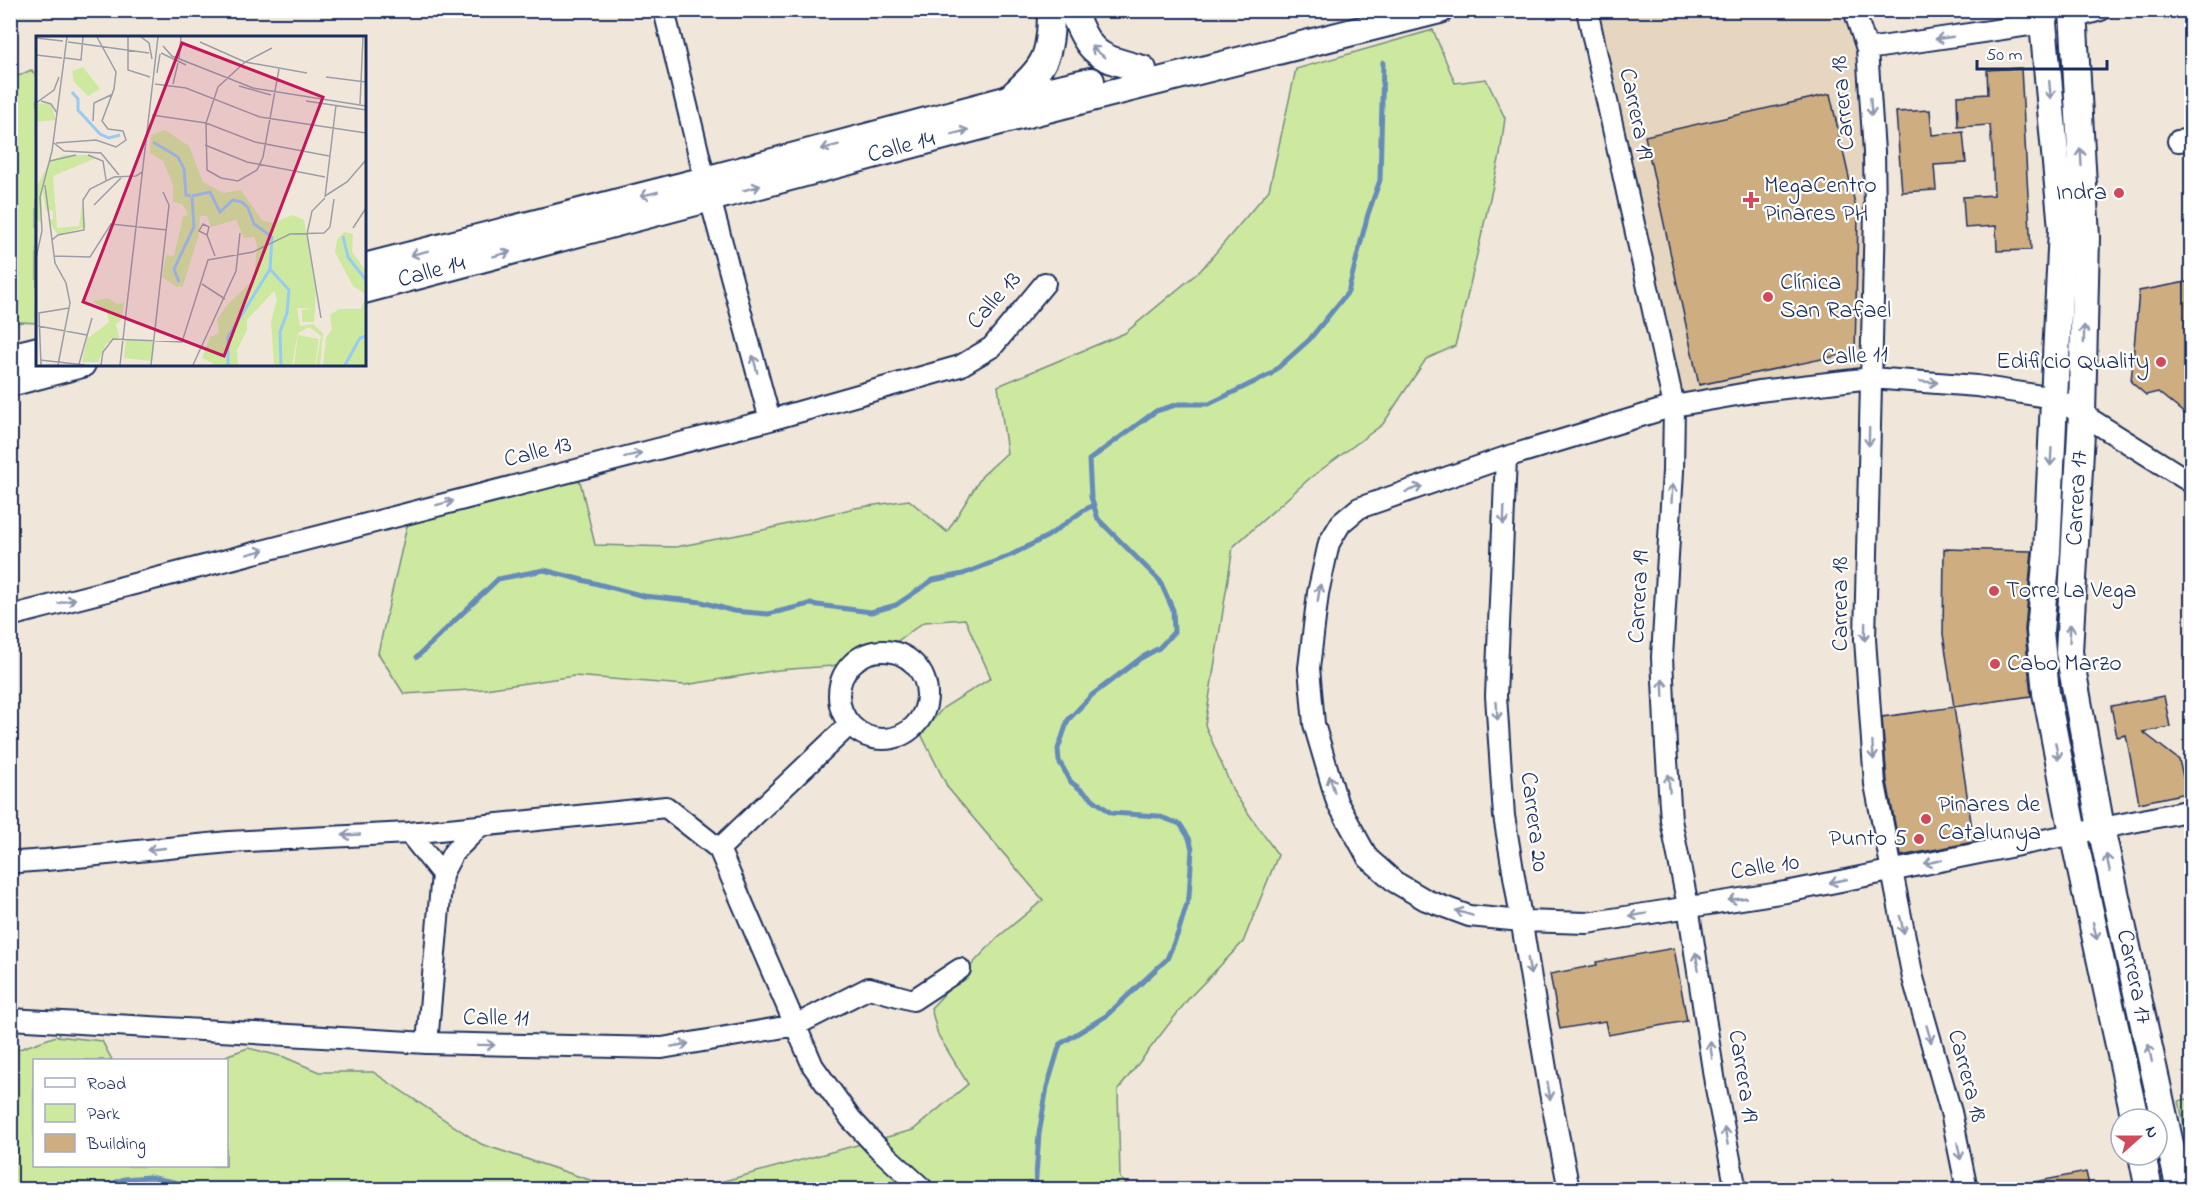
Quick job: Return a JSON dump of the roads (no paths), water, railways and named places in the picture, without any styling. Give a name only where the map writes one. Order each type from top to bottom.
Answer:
[{"type":"main road","points":[[1009,99],[1046,60],[1051,32],[1051,10]]},
{"type":"main road","points":[[1072,10],[1083,37],[1093,49],[1107,59],[1143,69]]},
{"type":"main road","name":"Calle 14","points":[[366,289],[1009,99],[1076,93],[1143,69],[1377,10]]},
{"type":"main road","name":"Calle 14","points":[[366,267],[708,189],[1076,93],[1440,10]]},
{"type":"main road","name":"Carrera 17","points":[[2073,14],[2086,237],[2082,414],[2069,652],[2101,828],[2180,1190]]},
{"type":"main road","name":"Carrera 17","points":[[2044,17],[2062,228],[2047,552],[2040,631],[2046,693],[2073,833],[2132,1107]]},
{"type":"main road","points":[[1046,60],[1053,74],[1076,93]]},
{"type":"main road","points":[[10,357],[36,350]]},
{"type":"main road","points":[[10,383],[74,366]]},
{"type":"main road","points":[[2144,1167],[2149,1190]]},
{"type":"street","points":[[664,10],[708,189],[770,420]]},
{"type":"street","name":"Carrera 19","points":[[1587,10],[1674,406],[1673,471],[1662,657],[1671,820],[1688,906],[1715,1083],[1736,1190]]},
{"type":"street","name":"Carrera 18","points":[[1854,10],[1867,49],[1874,152],[1875,212],[1865,639],[1875,784],[1912,978],[1951,1112],[1966,1190]]},
{"type":"street","points":[[2073,14],[2101,10]]},
{"type":"street","points":[[1867,49],[2044,17]]},
{"type":"street","name":"Calle 13","points":[[10,616],[770,420],[960,366],[992,347],[1045,283]]},
{"type":"street","name":"Calle 11","points":[[1522,921],[1469,916],[1426,900],[1395,882],[1368,858],[1337,802],[1314,724],[1309,668],[1318,593],[1329,543],[1341,523],[1359,508],[1506,457],[1674,406],[1759,391],[1871,378],[1977,386],[2054,398],[2192,483]]},
{"type":"street","name":"Carrera 20","points":[[1506,457],[1497,696],[1503,816],[1548,1087],[1569,1190]]},
{"type":"street","points":[[895,652],[918,668],[925,682],[927,696],[924,711],[916,724],[904,733],[891,738],[876,738],[862,734],[850,724],[842,712],[839,698],[840,684],[846,671],[855,661],[867,653],[895,652]]},
{"type":"street","points":[[719,849],[850,724]]},
{"type":"street","points":[[10,860],[18,862],[229,842],[409,832],[666,807],[719,849],[813,1066],[850,1119],[924,1190]]},
{"type":"street","name":"Calle 10","points":[[1522,921],[1587,923],[1786,892],[2192,810]]},
{"type":"street","points":[[427,1043],[442,874],[453,853],[480,826]]},
{"type":"street","points":[[409,832],[442,874]]},
{"type":"street","name":"Calle 11","points":[[10,1019],[427,1043],[662,1048],[796,1025],[869,988],[913,1000],[960,969]]},
{"type":"waterway","points":[[1035,1190],[1039,1134],[1047,1087],[1060,1044],[1106,1016],[1167,959],[1189,897],[1192,849],[1189,838],[1180,824],[1158,816],[1111,813],[1071,782],[1059,761],[1058,749],[1068,720],[1092,695],[1141,658],[1159,648],[1174,632],[1173,610],[1160,581],[1098,519],[1091,497],[1089,460],[1156,411],[1179,404],[1209,404],[1271,374],[1309,340],[1348,292],[1368,214],[1380,180],[1383,62]]},
{"type":"waterway","points":[[417,657],[498,579],[544,570],[644,596],[702,602],[733,611],[768,614],[810,604],[871,612],[896,605],[933,580],[963,574],[1011,555],[1048,536],[1094,505]]},
{"type":"waterway","points":[[95,1190],[124,1179],[149,1177],[214,1190]]},
{"type":"place","name":"Indra","points":[[2119,193]]},
{"type":"place","name":"MegaCentro Pinares PH","points":[[1751,200]]},
{"type":"place","name":"Clínica San Rafael","points":[[1768,297]]},
{"type":"place","name":"Edificio Quality","points":[[2161,362]]},
{"type":"place","name":"Torre La Vega","points":[[1994,591]]},
{"type":"place","name":"Cabo Marzo","points":[[1995,664]]},
{"type":"place","name":"Pinares de Catalunya","points":[[1926,819]]},
{"type":"place","name":"Punto 5","points":[[1919,839]]}]
